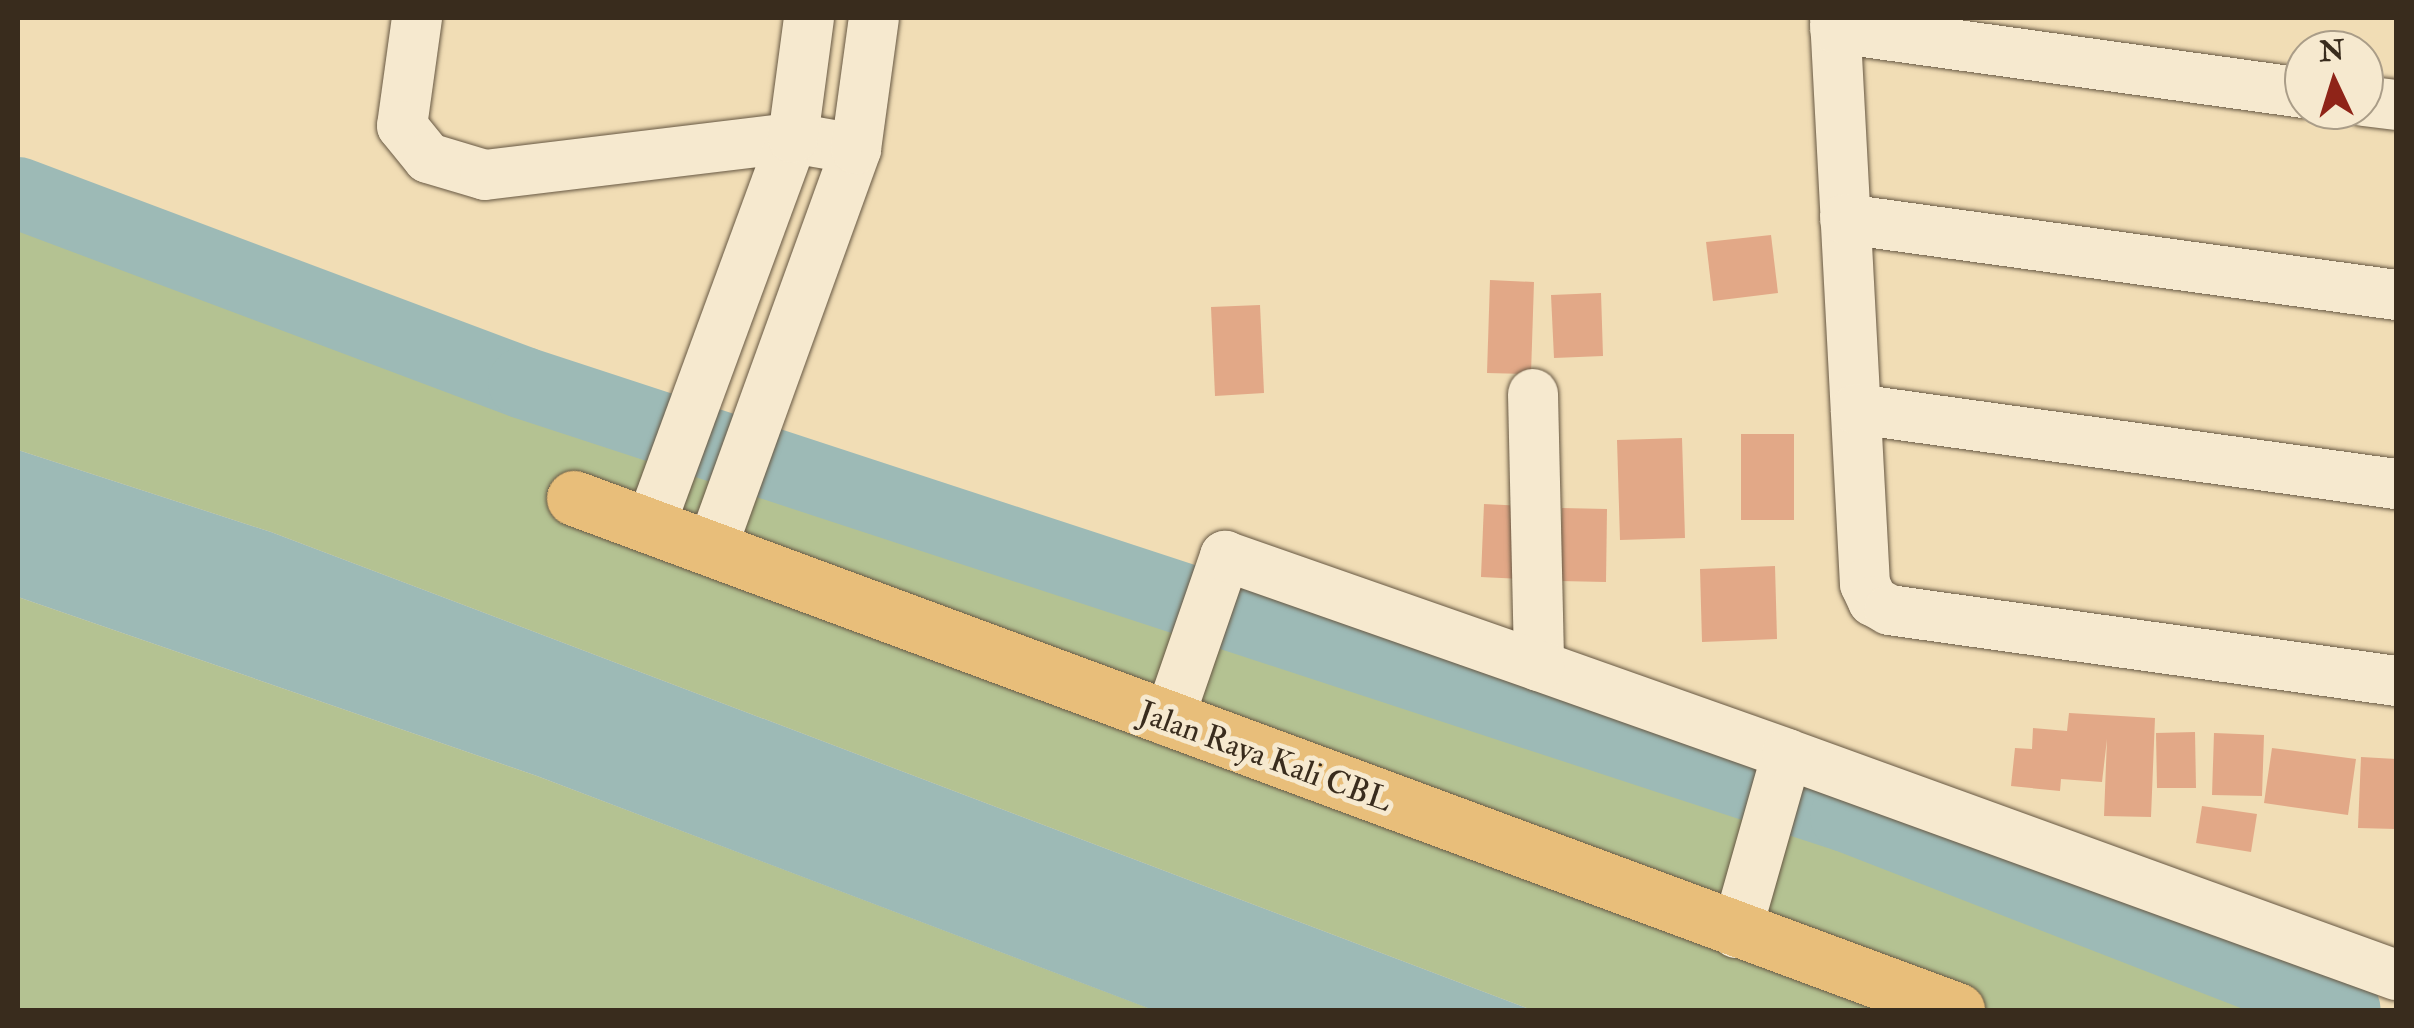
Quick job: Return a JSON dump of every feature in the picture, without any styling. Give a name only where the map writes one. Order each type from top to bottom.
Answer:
[{"type":"main road","name":"Jalan Raya Kali CBL","points":[[574,498],[1736,933],[1958,1010]]},
{"type":"street","points":[[417,18],[402,126],[428,158],[485,175],[794,138],[856,149]]},
{"type":"street","points":[[650,526],[794,138],[809,18]]},
{"type":"street","points":[[712,550],[856,149],[874,18]]},
{"type":"street","points":[[2284,90],[1835,22],[1865,584],[1890,610],[2396,682]]},
{"type":"street","points":[[1845,218],[2396,295]]},
{"type":"street","points":[[1533,394],[1540,666]]},
{"type":"street","points":[[1856,409],[2396,484]]},
{"type":"street","points":[[1168,721],[1225,556],[1540,666],[1785,762],[2396,975]]},
{"type":"street","points":[[1736,933],[1785,762]]},
{"type":"green space","points":[[18,192],[2300,1010],[1532,1010],[271,532],[18,450]]},
{"type":"green space","points":[[18,597],[537,776],[1154,1010],[18,1010]]},
{"type":"water","points":[[18,450],[271,532],[1532,1010],[1153,1010],[537,776],[18,597]]},
{"type":"building","points":[[1771,235],[1778,293],[1713,301],[1706,242]]},
{"type":"building","points":[[1490,280],[1534,282],[1531,374],[1487,373]]},
{"type":"building","points":[[1601,293],[1603,356],[1554,358],[1551,295]]},
{"type":"building","points":[[1260,305],[1264,393],[1215,396],[1211,307]]},
{"type":"building","points":[[1741,434],[1794,434],[1794,520],[1741,520]]},
{"type":"building","points":[[1682,438],[1685,538],[1620,540],[1617,440]]},
{"type":"building","points":[[1484,504],[1525,506],[1522,579],[1481,577]]},
{"type":"building","points":[[1562,508],[1607,509],[1606,582],[1560,581]]},
{"type":"building","points":[[1775,566],[1777,639],[1702,642],[1700,569]]},
{"type":"building","points":[[2069,713],[2155,718],[2151,817],[2104,816],[2107,739],[2102,782],[2061,779],[2060,791],[2011,786],[2015,748],[2032,749],[2033,728],[2067,731]]},
{"type":"building","points":[[2195,732],[2196,788],[2157,788],[2156,733]]},
{"type":"building","points":[[2214,733],[2264,735],[2262,796],[2212,795]]},
{"type":"building","points":[[2272,748],[2356,759],[2348,815],[2264,803]]},
{"type":"building","points":[[2361,757],[2396,759],[2396,829],[2358,828]]},
{"type":"building","points":[[2202,806],[2257,814],[2251,852],[2196,843]]},
{"type":"waterway","points":[[18,193],[524,383],[1846,816],[2345,1010]]}]
